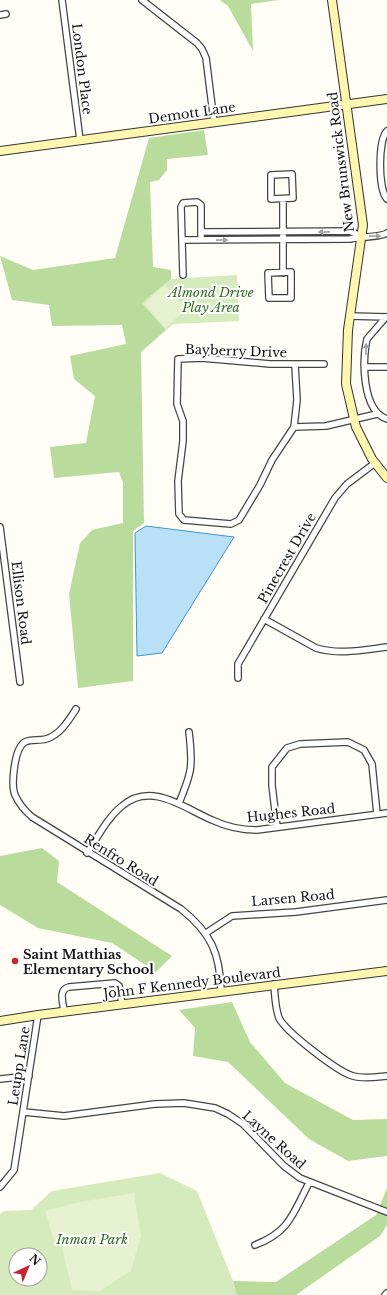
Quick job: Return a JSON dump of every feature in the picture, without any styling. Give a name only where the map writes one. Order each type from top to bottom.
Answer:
[{"type":"street","name":"London Place","points":[[62,0],[80,140]]},
{"type":"street","points":[[142,0],[197,43],[202,50],[206,58],[214,122]]},
{"type":"street","name":"New Brunswick Road","points":[[332,0],[362,224],[362,236],[350,316],[345,370],[346,384],[353,419],[361,440],[375,463],[387,478]]},
{"type":"street","name":"Demott Lane","points":[[0,151],[387,98]]},
{"type":"street","points":[[387,131],[381,141],[381,158],[383,192],[387,199]]},
{"type":"street","points":[[292,174],[293,198],[283,198],[271,199],[271,175],[292,174]]},
{"type":"street","points":[[283,198],[283,273]]},
{"type":"street","points":[[183,275],[181,207],[183,204],[197,202],[201,205],[201,240]]},
{"type":"street","points":[[201,232],[349,231],[362,236]]},
{"type":"street","points":[[183,240],[350,239],[362,236],[383,236],[387,233]]},
{"type":"street","points":[[291,272],[291,298],[269,298],[268,273],[283,273],[291,272]]},
{"type":"street","points":[[350,316],[387,317]]},
{"type":"street","points":[[387,317],[367,339],[366,367],[367,394],[377,414],[387,419]]},
{"type":"street","name":"Bayberry Drive","points":[[202,358],[296,364],[297,400],[294,427],[272,460],[260,485],[239,520],[231,524],[191,522],[184,520],[180,517],[178,481],[184,441],[183,421],[177,404],[178,359],[202,358]]},
{"type":"street","points":[[296,364],[324,364]]},
{"type":"street","points":[[366,367],[387,367]]},
{"type":"street","points":[[294,427],[326,426],[377,414]]},
{"type":"street","name":"Pinecrest Drive","points":[[238,678],[238,664],[335,498],[347,484],[375,463]]},
{"type":"street","name":"Ellison Road","points":[[0,527],[20,682]]},
{"type":"street","points":[[264,619],[316,648],[326,651],[338,652],[387,647]]},
{"type":"street","name":"Renfro Road","points":[[76,709],[65,724],[51,737],[26,742],[19,750],[13,785],[15,796],[22,808],[32,817],[87,853],[180,909],[197,922],[206,933],[216,955],[221,991]]},
{"type":"street","points":[[179,804],[191,774],[192,759],[189,732]]},
{"type":"street","points":[[277,827],[272,785],[272,767],[288,748],[300,744],[348,742],[364,750],[372,764],[377,814]]},
{"type":"street","name":"Hughes Road","points":[[87,853],[106,824],[121,806],[131,799],[153,795],[166,798],[213,820],[241,830],[257,830],[387,813]]},
{"type":"street","name":"Larsen Road","points":[[206,933],[232,916],[296,912],[387,900]]},
{"type":"street","name":"John F Kennedy Boulevard","points":[[0,1021],[38,1014],[387,971]]},
{"type":"street","points":[[64,1011],[62,993],[63,990],[69,987],[115,983],[119,986],[122,1004]]},
{"type":"street","points":[[274,984],[276,1006],[279,1017],[283,1025],[295,1037],[348,1074],[359,1077],[387,1076]]},
{"type":"street","name":"Leupp Lane","points":[[0,1186],[14,1170],[38,1014]]},
{"type":"street","points":[[0,1079],[29,1076]]},
{"type":"street","name":"Layne Road","points":[[24,1112],[64,1116],[156,1104],[195,1103],[215,1108],[228,1114],[243,1124],[284,1166],[309,1183],[360,1200],[387,1212]]},
{"type":"street","points":[[256,1245],[268,1240],[284,1229],[309,1183]]},
{"type":"green space","points":[[220,0],[279,0],[251,4],[253,51],[228,6]]},
{"type":"green space","points":[[204,130],[208,155],[167,159],[167,170],[159,180],[150,182],[153,267],[171,270],[171,279],[142,303],[166,330],[141,352],[144,523],[133,531],[133,681],[78,688],[69,594],[80,543],[92,530],[123,523],[123,483],[119,472],[54,478],[50,447],[86,443],[95,396],[74,379],[70,356],[126,344],[122,325],[52,326],[49,305],[12,300],[0,256],[33,270],[115,258],[149,138]]},
{"type":"green space","name":"Almond Drive Play Area","points":[[237,275],[239,321],[174,324],[166,330],[142,303],[171,279]]},
{"type":"green space","points":[[165,285],[187,309],[165,328],[144,304]]},
{"type":"green space","points":[[42,848],[59,861],[57,882],[172,956],[156,972],[112,943],[38,928],[0,905],[0,856]]},
{"type":"green space","points":[[232,1002],[250,1042],[285,1083],[353,1120],[387,1119],[387,1156],[348,1161],[309,1139],[228,1062],[193,1056],[195,1028],[179,1010]]},
{"type":"green space","name":"Inman Park","points":[[160,1173],[197,1191],[233,1281],[237,1295],[0,1295],[0,1214],[4,1211],[31,1210],[52,1191]]},
{"type":"green space","points":[[387,1188],[387,1225],[380,1236],[296,1295],[237,1295],[233,1281],[276,1282],[376,1215]]},
{"type":"green space","name":"Inman Park","points":[[134,1193],[141,1236],[131,1271],[100,1291],[72,1290],[60,1239],[54,1240],[45,1211],[80,1202]]},
{"type":"water","points":[[146,526],[234,537],[162,653],[137,656],[135,533]]},
{"type":"place","name":"Saint Matthias Elementary School","points":[[15,961]]}]
